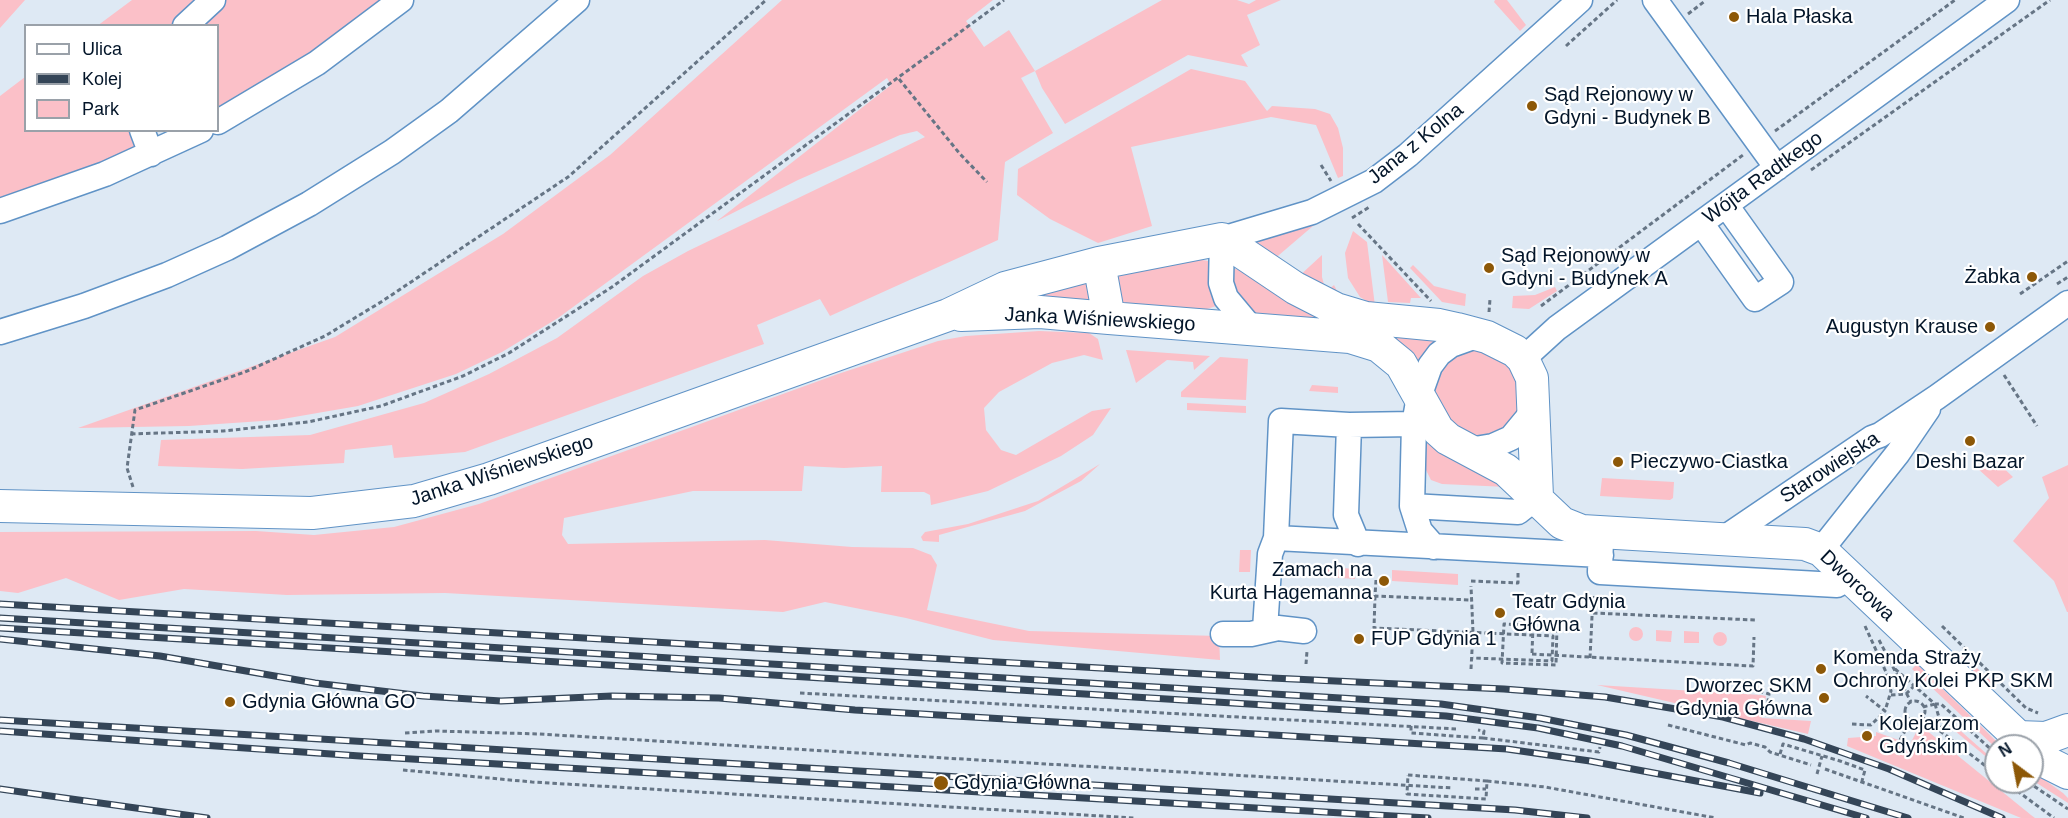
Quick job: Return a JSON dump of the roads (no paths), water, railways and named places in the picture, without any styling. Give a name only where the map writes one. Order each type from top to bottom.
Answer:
[{"type":"main road","name":"Janka Wiśniewskiego","points":[[0,506],[312,513],[365,509],[414,501],[489,479],[948,315],[1005,288],[1100,263],[1222,239]]},
{"type":"main road","points":[[1222,239],[1295,288],[1336,309],[1365,318],[1439,324],[1484,322],[1500,342],[1523,359],[1532,378],[1537,497]]},
{"type":"main road","points":[[1100,263],[1109,318]]},
{"type":"main road","name":"Janka Wiśniewskiego","points":[[948,315],[1041,312],[1350,337],[1379,346],[1401,364],[1417,410]]},
{"type":"main road","points":[[1417,410],[1448,439],[1469,450]]},
{"type":"main road","name":"Dworcowa","points":[[1469,450],[1500,465],[1537,497],[1562,523],[1582,531],[1601,544],[1723,540],[1805,544],[1821,550],[2006,734]]},
{"type":"main road","points":[[2044,739],[2057,721]]},
{"type":"main road","name":"Dworcowa","points":[[2044,761],[2068,773]]},
{"type":"street","points":[[187,24],[213,0]]},
{"type":"street","points":[[219,121],[317,63],[401,0]]},
{"type":"street","points":[[0,332],[84,306],[167,275],[227,248],[300,209],[364,171],[448,111],[577,0]]},
{"type":"street","name":"Jana z Kolna","points":[[1222,239],[1312,212],[1374,181],[1408,155],[1580,0]]},
{"type":"street","points":[[1655,0],[1777,168]]},
{"type":"street","name":"Wójta Radtkego","points":[[1523,359],[1557,328],[2007,0]]},
{"type":"street","points":[[143,132],[151,154]]},
{"type":"street","points":[[0,211],[83,183],[197,132]]},
{"type":"street","points":[[1701,223],[1755,299],[1781,282],[1726,204]]},
{"type":"street","points":[[1222,239],[1221,283],[1226,298],[1252,329]]},
{"type":"street","name":"Starowiejska","points":[[1723,540],[1828,467],[2065,313]]},
{"type":"street","points":[[1434,547],[1420,531],[1412,506],[1417,410],[1430,366],[1439,354],[1484,322]]},
{"type":"street","name":"Starowiejska","points":[[1821,550],[1898,453],[1937,397]]},
{"type":"street","points":[[1469,450],[1493,446],[1511,438],[1535,409]]},
{"type":"street","points":[[1265,629],[1270,554],[1276,538],[1281,421],[1349,425],[1417,410]]},
{"type":"street","points":[[1349,425],[1346,514],[1358,544]]},
{"type":"street","points":[[1880,435],[1898,453]]},
{"type":"street","points":[[1412,506],[1518,512],[1537,497]]},
{"type":"street","points":[[1276,538],[1434,547],[1601,544],[1600,572],[1837,585],[1849,577]]},
{"type":"street","points":[[1223,634],[1251,634],[1265,629],[1305,641]]},
{"type":"railway","points":[[0,604],[1272,678],[1504,689],[1605,697],[1723,717],[1804,739],[1889,769],[2002,818]]},
{"type":"railway","points":[[0,618],[1441,704],[1540,718],[1626,735],[1729,763],[1908,818]]},
{"type":"railway","points":[[0,628],[1446,716],[1538,728],[1622,746],[1866,818]]},
{"type":"railway","points":[[0,639],[160,656],[315,683],[423,696],[501,701],[612,696],[719,698],[855,710],[1507,749],[1590,761],[1760,793]]},
{"type":"railway","points":[[0,720],[1515,810],[1587,818]]},
{"type":"railway","points":[[0,731],[360,756],[1428,818]]},
{"type":"railway","points":[[0,789],[207,818]]},
{"type":"place","name":"Hala Płaska","points":[[1734,17]]},
{"type":"place","name":"Sąd Rejonowy w Gdyni - Budynek B","points":[[1532,106]]},
{"type":"place","name":"Sąd Rejonowy w Gdyni - Budynek A","points":[[1489,268]]},
{"type":"place","name":"Żabka","points":[[2032,277]]},
{"type":"place","name":"Augustyn Krause","points":[[1990,327]]},
{"type":"place","name":"Deshi Bazar","points":[[1970,441]]},
{"type":"place","name":"Pieczywo-Ciastka","points":[[1618,462]]},
{"type":"place","name":"Zamach na Kurta Hagemanna","points":[[1384,581]]},
{"type":"place","name":"Teatr Gdynia Główna","points":[[1500,613]]},
{"type":"place","name":"FUP Gdynia 1","points":[[1359,639]]},
{"type":"place","name":"Komenda Straży Ochrony Kolei PKP SKM","points":[[1821,669]]},
{"type":"place","name":"Dworzec SKM Gdynia Główna","points":[[1824,698]]},
{"type":"place","name":"Gdynia Główna GO","points":[[230,702]]},
{"type":"place","name":"Kolejarzom Gdyńskim","points":[[1867,736]]},
{"type":"place","name":"Gdynia Główna","points":[[941,783]]}]
